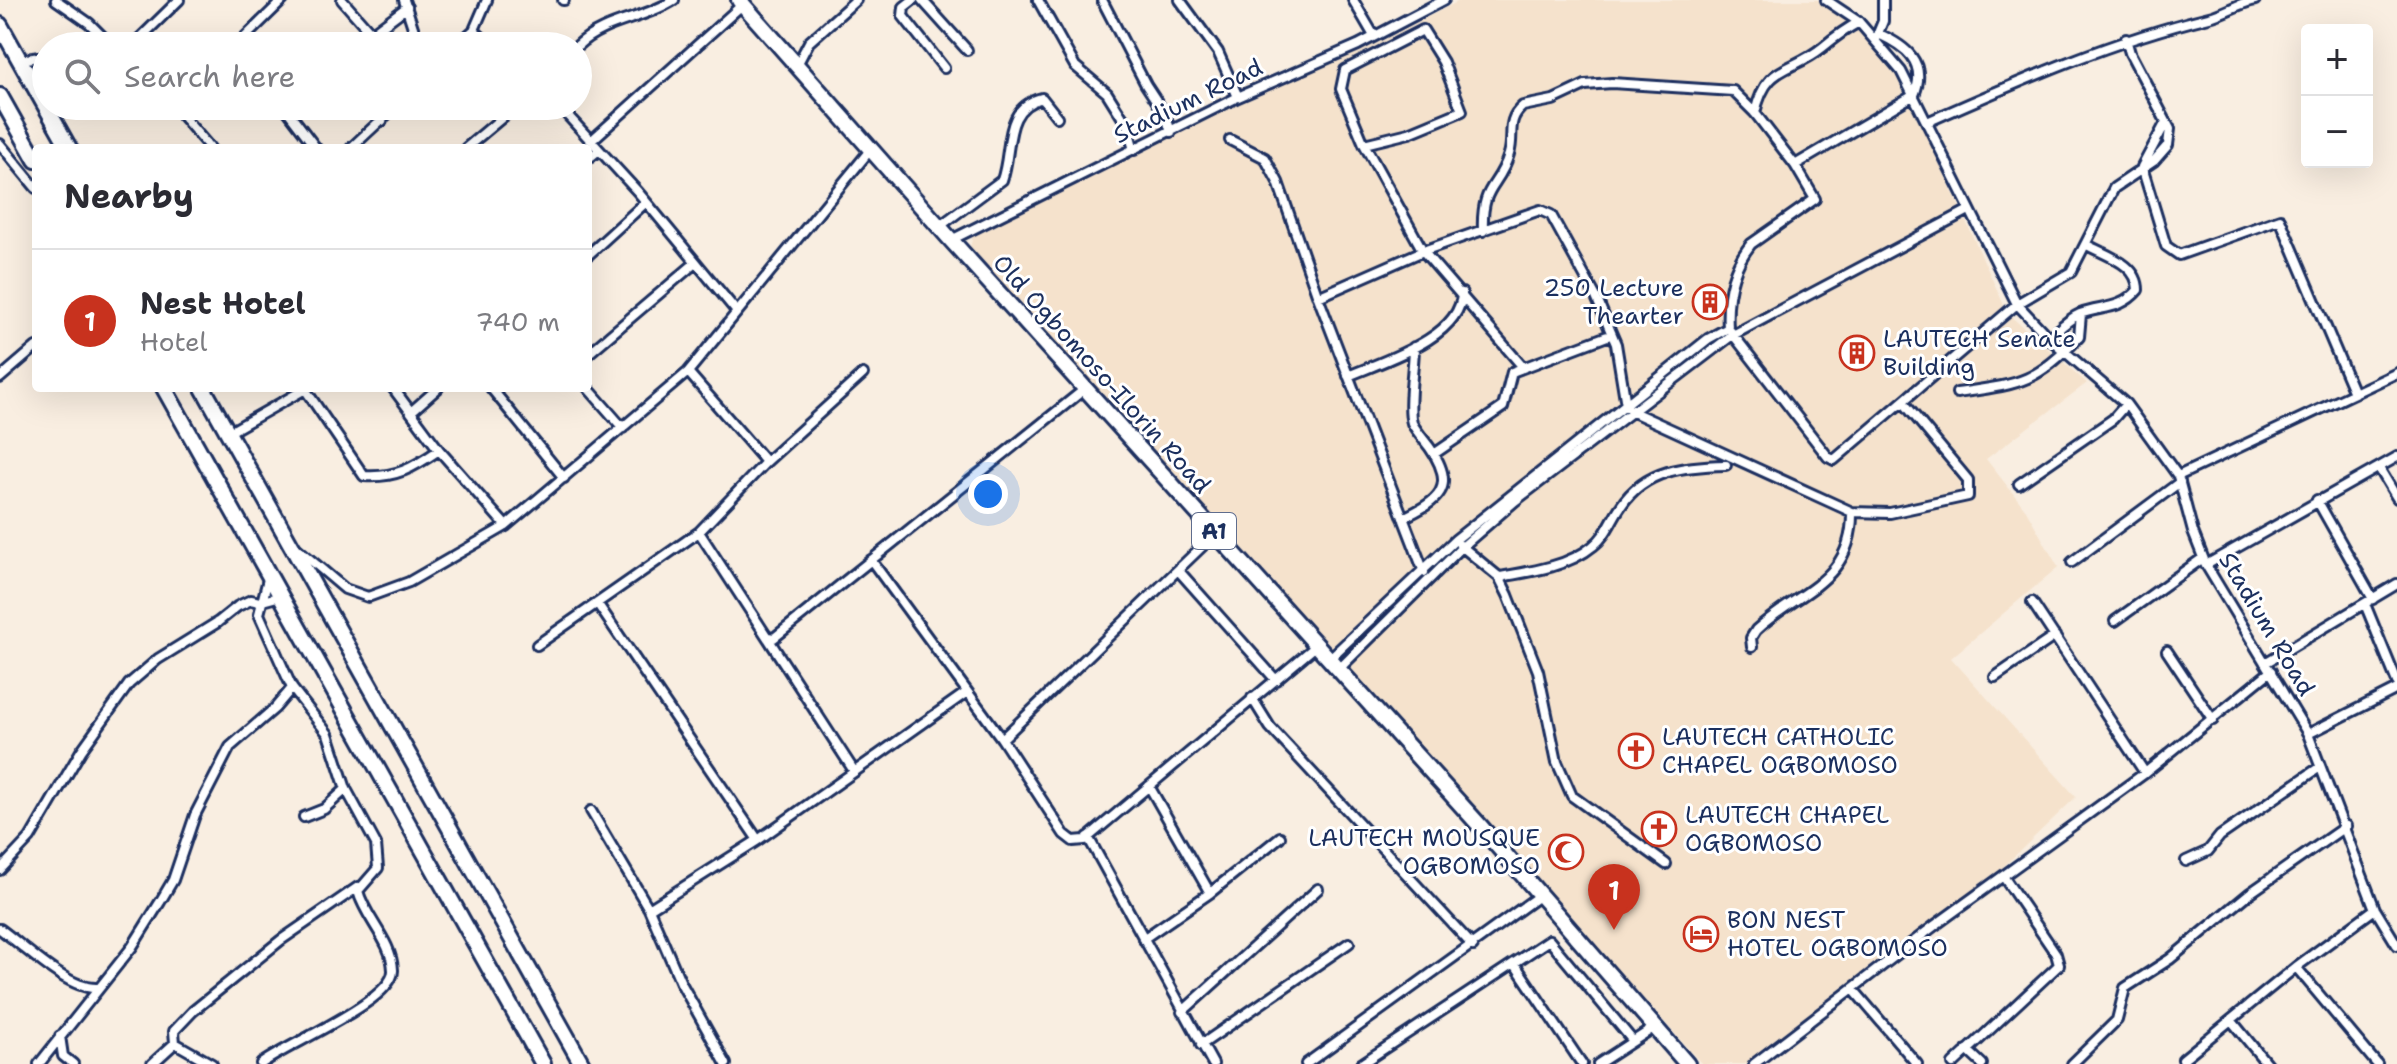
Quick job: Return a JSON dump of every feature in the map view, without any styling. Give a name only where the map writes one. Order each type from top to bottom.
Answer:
[{"type":"highway","name":"Old Ogbomoso-Ilorin Road","points":[[741,2],[1540,895],[1687,1064]]},
{"type":"highway","points":[[0,25],[32,82]]},
{"type":"highway","points":[[0,96],[32,153]]},
{"type":"highway","points":[[53,120],[67,144]]},
{"type":"highway","points":[[166,392],[543,1064]]},
{"type":"highway","points":[[205,392],[582,1064]]},
{"type":"street","points":[[56,0],[95,32]]},
{"type":"street","points":[[146,32],[179,0]]},
{"type":"street","points":[[264,0],[273,10]]},
{"type":"street","points":[[250,32],[283,0]]},
{"type":"street","points":[[342,0],[370,32]]},
{"type":"street","points":[[592,34],[599,28],[646,15],[674,0]]},
{"type":"street","points":[[797,65],[814,37],[856,0]]},
{"type":"street","points":[[913,0],[904,7],[903,16],[944,68]]},
{"type":"street","points":[[922,0],[967,50]]},
{"type":"street","points":[[1038,0],[1075,66],[1107,93],[1127,125],[1134,150]]},
{"type":"street","points":[[1102,0],[1146,85],[1165,114],[1171,132]]},
{"type":"street","points":[[1180,0],[1218,52],[1238,97]]},
{"type":"street","points":[[1353,0],[1374,36]]},
{"type":"street","name":"Stadium Road","points":[[951,240],[1238,97],[1374,36],[1433,2],[1444,0]]},
{"type":"street","name":"Stadium Road","points":[[1826,0],[1877,36],[1914,95],[2017,304],[2049,338],[2126,404],[2179,479],[2205,561],[2308,734],[2346,826],[2375,909],[2397,945]]},
{"type":"street","points":[[1795,165],[1914,95],[1919,75],[1913,58],[1903,46],[1877,36],[1883,0]]},
{"type":"street","points":[[1927,122],[2063,62],[2126,39],[2218,14],[2241,2],[2255,0]]},
{"type":"street","points":[[472,32],[481,19],[483,1]]},
{"type":"street","points":[[591,141],[741,2]]},
{"type":"street","points":[[372,32],[406,4],[415,32]]},
{"type":"street","points":[[1755,113],[1760,91],[1780,69],[1822,48],[1835,35],[1859,22]]},
{"type":"street","points":[[1364,144],[1409,133],[1462,111],[1443,62],[1423,30],[1345,70],[1341,89],[1364,144],[1423,251],[1462,292],[1522,366]]},
{"type":"street","points":[[1483,231],[1484,199],[1509,154],[1509,127],[1523,106],[1553,100],[1585,85],[1657,83],[1733,91],[1755,113],[1795,165],[1815,199],[1762,235],[1743,253],[1730,289],[1730,332],[1828,457],[1834,460],[2017,304],[2071,272],[2114,188],[2154,161],[2168,145],[2170,129],[2126,39]]},
{"type":"street","points":[[20,60],[32,58]]},
{"type":"street","points":[[940,226],[1002,180],[1008,140],[1021,109],[1042,98],[1057,117]]},
{"type":"street","points":[[187,120],[207,144]]},
{"type":"street","points":[[295,120],[313,144]]},
{"type":"street","points":[[471,144],[499,120]]},
{"type":"street","points":[[572,120],[737,312]]},
{"type":"street","points":[[356,144],[382,121]]},
{"type":"street","points":[[1230,140],[1265,158],[1278,182],[1318,297],[1427,580]]},
{"type":"street","points":[[0,144],[32,183]]},
{"type":"street","points":[[290,543],[345,589],[368,597],[409,582],[506,526],[688,372],[871,149]]},
{"type":"street","points":[[592,156],[599,150]]},
{"type":"street","points":[[2142,167],[2166,246],[2179,255],[2280,219],[2354,393]]},
{"type":"street","points":[[592,251],[645,203]]},
{"type":"street","points":[[1318,297],[1423,251],[1540,210],[1551,215],[1596,297],[1616,344],[1629,408]]},
{"type":"street","points":[[1334,664],[1422,570],[1730,332],[1969,210]]},
{"type":"street","points":[[2049,338],[2081,314],[2112,308],[2129,300],[2138,290],[2136,274],[2127,265],[2087,245]]},
{"type":"street","points":[[592,351],[694,264]]},
{"type":"street","points":[[1348,376],[1414,347],[1456,317],[1462,292]]},
{"type":"street","points":[[1957,393],[2016,384],[2036,377],[2079,337],[2081,314]]},
{"type":"street","points":[[1434,454],[1503,407],[1512,372],[1610,335]]},
{"type":"street","points":[[1403,518],[1439,496],[1444,478],[1434,454],[1412,423],[1414,347]]},
{"type":"street","points":[[0,378],[32,350]]},
{"type":"street","points":[[688,372],[766,462]]},
{"type":"street","points":[[2072,562],[2179,479],[2397,373]]},
{"type":"street","points":[[537,645],[699,532],[766,462],[863,374]]},
{"type":"street","points":[[771,640],[1086,388]]},
{"type":"street","points":[[228,433],[299,392]]},
{"type":"street","points":[[309,392],[364,476],[389,477],[407,472],[439,450]]},
{"type":"street","points":[[396,392],[439,450],[506,526]]},
{"type":"street","points":[[412,411],[433,392]]},
{"type":"street","points":[[494,392],[564,478]]},
{"type":"street","points":[[592,392],[623,428]]},
{"type":"street","points":[[1629,408],[1852,512],[1890,513],[1968,496],[1968,480],[1904,403]]},
{"type":"street","points":[[2019,484],[2118,415],[2126,404]]},
{"type":"street","points":[[2115,621],[2205,561],[2397,457]]},
{"type":"street","points":[[1499,577],[1572,559],[1592,548],[1609,529],[1635,488],[1661,473],[1687,466],[1726,465]]},
{"type":"street","points":[[2379,468],[2397,498]]},
{"type":"street","points":[[2317,500],[2369,602],[2397,682]]},
{"type":"street","points":[[1752,647],[1751,638],[1756,630],[1824,582],[1847,553],[1852,533],[1852,512]]},
{"type":"street","points":[[699,532],[854,771]]},
{"type":"street","points":[[1002,739],[1216,533]]},
{"type":"street","points":[[1458,543],[1499,577],[1538,671],[1557,762],[1572,796],[1666,864]]},
{"type":"street","points":[[1334,664],[1427,580],[1458,543]]},
{"type":"street","points":[[871,560],[1002,739],[1064,834],[1079,842],[1317,645]]},
{"type":"street","points":[[1178,570],[1276,680]]},
{"type":"street","points":[[175,1043],[174,1031],[193,1011],[281,940],[358,887],[378,868],[378,854],[346,789],[328,734],[292,688],[259,614],[259,602],[269,575]]},
{"type":"street","points":[[1754,1064],[2145,773],[2213,720],[2268,667],[2397,584]]},
{"type":"street","points":[[0,870],[30,838],[81,751],[129,684],[158,659],[238,606],[251,600],[259,602],[281,596]]},
{"type":"street","points":[[2032,602],[2145,773]]},
{"type":"street","points":[[597,603],[758,840]]},
{"type":"street","points":[[1995,677],[2055,636]]},
{"type":"street","points":[[2167,651],[2213,720]]},
{"type":"street","points":[[39,1064],[132,947],[173,880],[195,815],[230,747],[275,708],[292,688]]},
{"type":"street","points":[[2308,734],[2397,689]]},
{"type":"street","points":[[649,909],[758,840],[967,692]]},
{"type":"street","points":[[1252,698],[1270,727],[1473,946]]},
{"type":"street","points":[[2186,861],[2208,851],[2220,836],[2320,767]]},
{"type":"street","points":[[1149,786],[1210,893]]},
{"type":"street","points":[[304,817],[332,803],[346,789]]},
{"type":"street","points":[[591,811],[649,909],[681,983],[726,1064]]},
{"type":"street","points":[[2072,1064],[2117,1020],[2125,988],[2170,959],[2250,893],[2346,826]]},
{"type":"street","points":[[1088,837],[1213,1064]]},
{"type":"street","points":[[1143,939],[1210,893],[1280,837]]},
{"type":"street","points":[[1953,1064],[2059,965],[2056,954],[2003,876]]},
{"type":"street","points":[[261,1064],[279,1051],[294,1047],[314,1031],[345,1019],[390,983],[393,970],[387,948],[358,887]]},
{"type":"street","points":[[1182,1012],[1318,889]]},
{"type":"street","points":[[1306,1064],[1540,895]]},
{"type":"street","points":[[2185,1064],[2183,1059],[2296,967],[2375,909]]},
{"type":"street","points":[[0,929],[64,976],[85,987],[98,988]]},
{"type":"street","points":[[1361,1064],[1544,942],[1554,941],[1633,1041]]},
{"type":"street","points":[[1201,1045],[1349,943]]},
{"type":"street","points":[[1514,963],[1582,1064]]},
{"type":"street","points":[[2296,967],[2377,1064]]},
{"type":"street","points":[[1853,989],[1917,1064]]},
{"type":"street","points":[[2231,1020],[2267,1064]]},
{"type":"street","points":[[1598,1064],[1655,1027]]},
{"type":"street","points":[[60,1036],[63,1056],[73,1064]]},
{"type":"street","points":[[152,1064],[175,1043]]},
{"type":"street","points":[[175,1043],[212,1064]]},
{"type":"street","points":[[1967,1050],[1982,1064]]},
{"type":"street","points":[[1376,1054],[1382,1064]]},
{"type":"shaded area","points":[[1461,0],[1818,0],[1859,27],[1903,83],[2008,314],[2087,383],[1986,459],[2026,510],[2058,567],[1951,658],[2076,797],[2002,868],[1816,1008],[1749,1064],[1702,1064],[970,247],[973,236],[1264,90],[1373,45]]},
{"type":"place","name":"250 Lecture Thearter","points":[[1710,302]]},
{"type":"place","name":"LAUTECH Senate Building","points":[[1857,353]]},
{"type":"place","name":"LAUTECH CATHOLIC CHAPEL OGBOMOSO","points":[[1636,751]]},
{"type":"place","name":"LAUTECH CHAPEL OGBOMOSO","points":[[1659,829]]},
{"type":"place","name":"LAUTECH MOUSQUE OGBOMOSO","points":[[1566,852]]},
{"type":"place","name":"Nest Hotel","points":[[1614,930]]},
{"type":"place","name":"BON NEST HOTEL OGBOMOSO","points":[[1701,934]]}]
